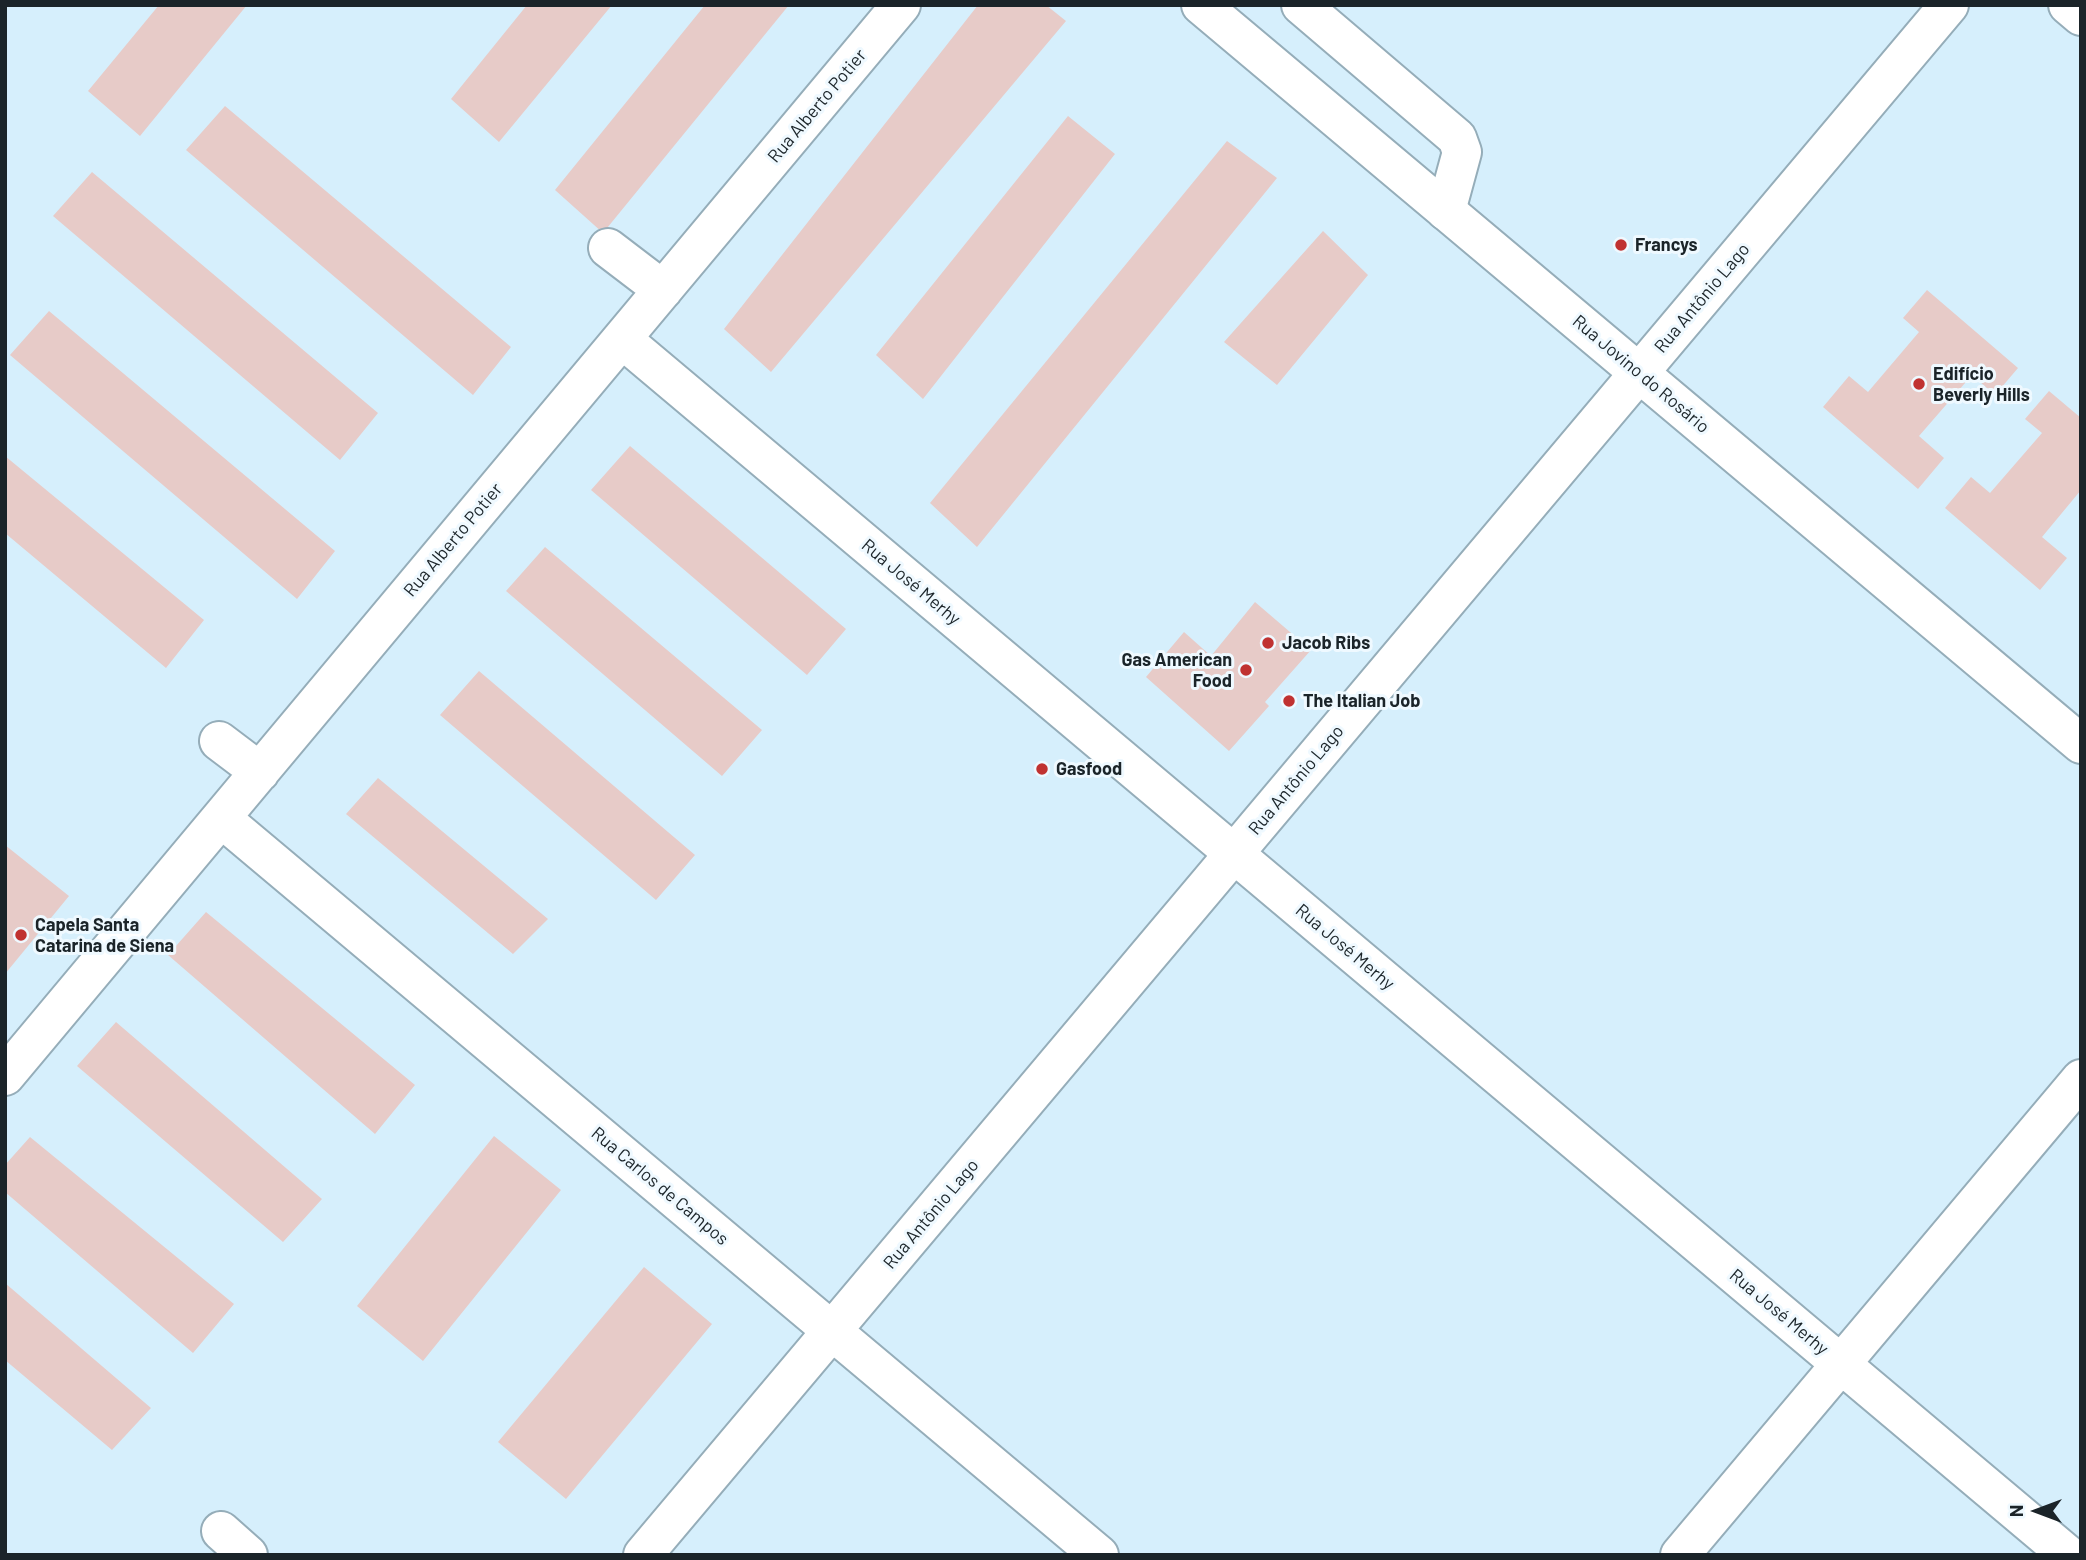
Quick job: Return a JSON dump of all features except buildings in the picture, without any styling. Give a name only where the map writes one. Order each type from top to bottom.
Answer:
[{"type":"street","name":"Rua Alberto Potier","points":[[5,1076],[901,5]]},
{"type":"street","name":"Rua Jovino do Rosário","points":[[1200,5],[2081,744]]},
{"type":"street","points":[[1301,5],[1457,138],[1462,152],[1446,211]]},
{"type":"street","name":"Rua Antônio Lago","points":[[643,1555],[1949,5]]},
{"type":"street","points":[[2068,5],[2081,16]]},
{"type":"street","points":[[608,248],[663,290]]},
{"type":"street","name":"Rua José Merhy","points":[[622,339],[2068,1555]]},
{"type":"street","points":[[219,741],[260,772]]},
{"type":"street","name":"Rua Carlos de Campos","points":[[221,818],[1098,1555]]},
{"type":"street","points":[[1680,1555],[2081,1079]]},
{"type":"place","name":"Francys","points":[[1621,245]]},
{"type":"place","name":"Edifício Beverly Hills","points":[[1919,384]]},
{"type":"place","name":"Jacob Ribs","points":[[1268,643]]},
{"type":"place","name":"Gas American Food","points":[[1246,670]]},
{"type":"place","name":"The Italian Job","points":[[1289,701]]},
{"type":"place","name":"Gasfood","points":[[1042,769]]},
{"type":"place","name":"Capela Santa Catarina de Siena","points":[[21,935]]}]
